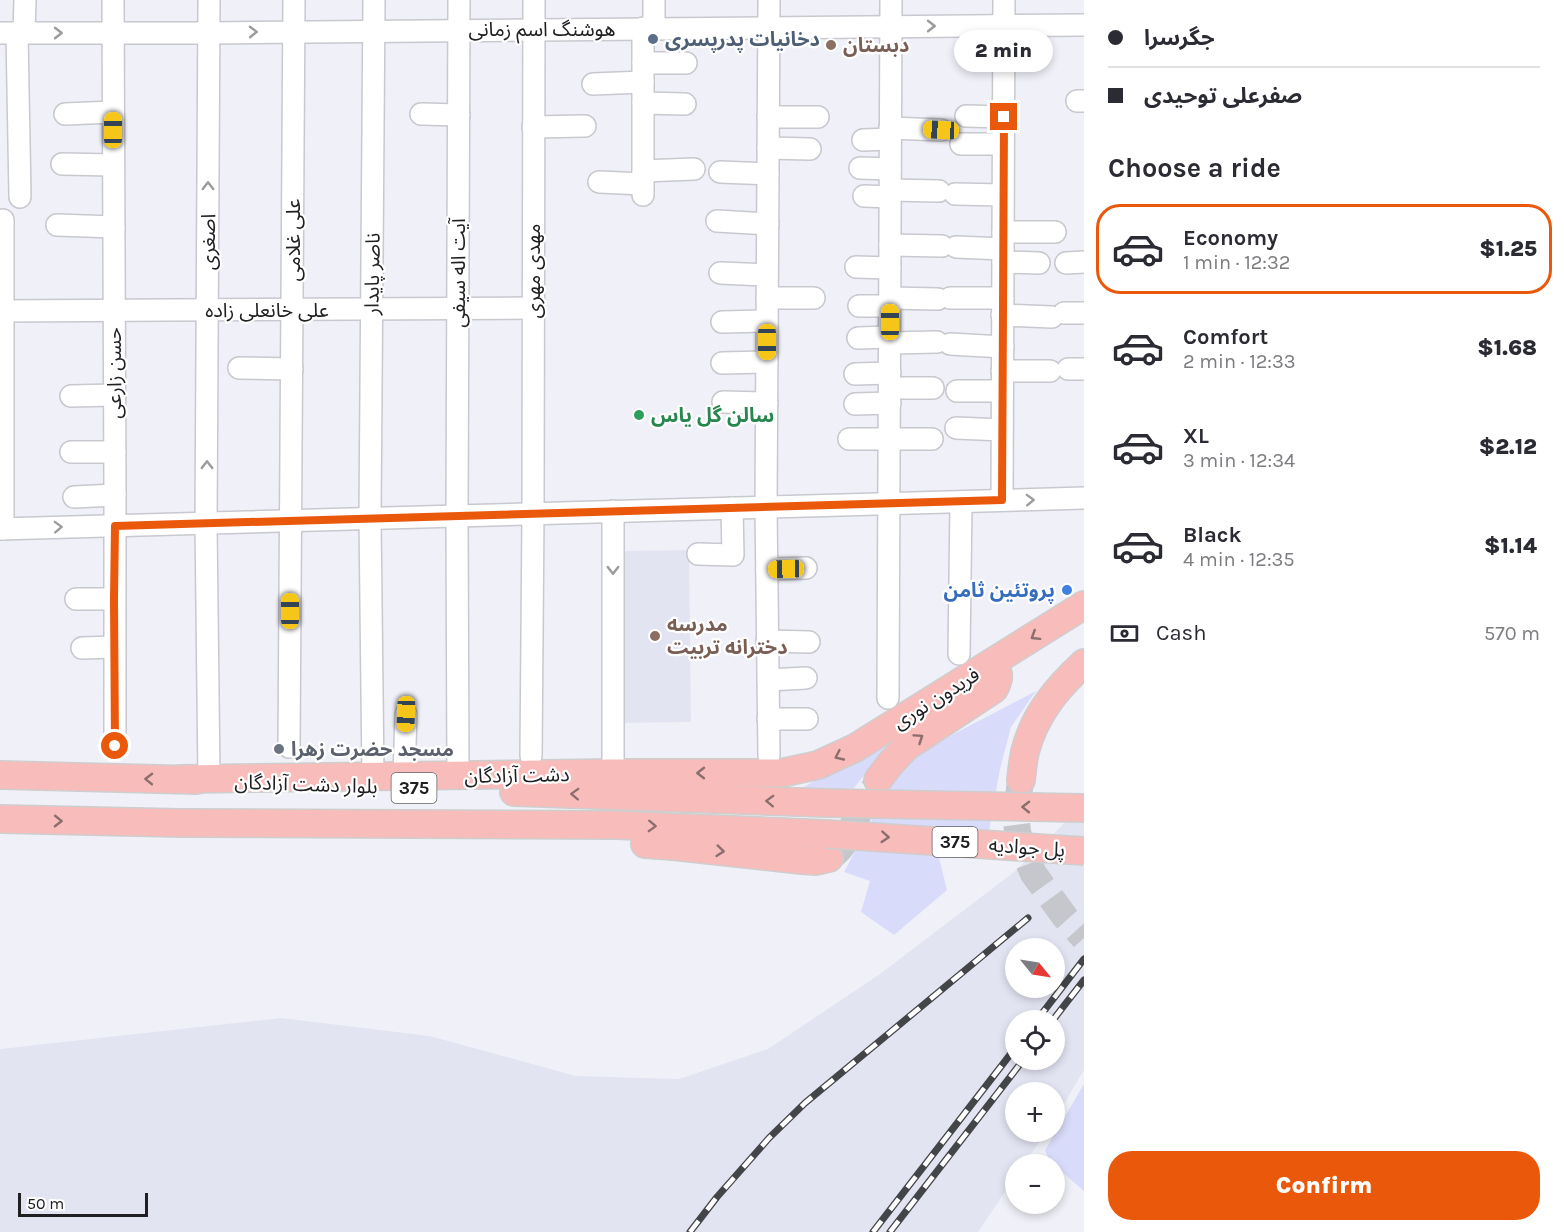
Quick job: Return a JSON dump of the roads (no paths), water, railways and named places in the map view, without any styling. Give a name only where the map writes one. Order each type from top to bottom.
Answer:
[{"type":"main road","name":"فریدون نوری","points":[[775,765],[818,765],[855,748],[1084,605]]},
{"type":"main road","points":[[1021,780],[1025,752],[1035,722],[1049,699],[1084,663]]},
{"type":"main road","points":[[878,780],[906,747],[994,689],[999,674],[990,668],[982,670]]},
{"type":"main road","name":"دشت آزادگان","points":[[181,779],[613,773],[775,765]]},
{"type":"main road","name":"بلوار دشت آزادگان","points":[[0,775],[181,779],[828,803]]},
{"type":"main road","name":"پل جوادیه","points":[[828,803],[1084,808]]},
{"type":"main road","name":"بلوار دشت آزادگان","points":[[0,819],[180,823],[616,825],[828,846]]},
{"type":"main road","name":"پل جوادیه","points":[[828,846],[1084,851]]},
{"type":"street","points":[[20,197],[14,33],[25,0]]},
{"type":"street","name":"حسن زارعی","points":[[113,0],[115,746]]},
{"type":"street","name":"اصغری","points":[[209,0],[206,523],[209,779]]},
{"type":"street","name":"علی غلامی","points":[[289,747],[294,0]]},
{"type":"street","name":"ناصر پایدار","points":[[374,0],[370,518],[374,777]]},
{"type":"street","name":"آیت اله سیفی","points":[[458,776],[459,0]]},
{"type":"street","name":"مهدی مهری","points":[[531,756],[534,0]]},
{"type":"street","points":[[643,183],[643,83],[648,28],[654,0]]},
{"type":"street","points":[[769,0],[767,641],[768,720],[775,765]]},
{"type":"street","points":[[888,698],[891,0]]},
{"type":"street","points":[[1002,500],[1004,0]]},
{"type":"street","name":"هوشنگ اسم زمانی","points":[[14,33],[1084,25]]},
{"type":"street","points":[[593,84],[643,83],[686,63]]},
{"type":"street","points":[[643,83],[685,104]]},
{"type":"street","points":[[65,114],[113,112]]},
{"type":"street","points":[[421,114],[459,115]]},
{"type":"street","points":[[966,116],[1004,117]]},
{"type":"street","points":[[768,117],[818,117]]},
{"type":"street","points":[[533,127],[585,126]]},
{"type":"street","points":[[863,140],[890,133],[941,130]]},
{"type":"street","points":[[962,144],[1003,144]]},
{"type":"street","points":[[768,148],[810,149]]},
{"type":"street","points":[[62,164],[113,165]]},
{"type":"street","points":[[860,168],[890,169]]},
{"type":"street","points":[[599,183],[643,183],[694,169]]},
{"type":"street","points":[[720,172],[768,174]]},
{"type":"street","points":[[864,196],[947,193],[1003,195]]},
{"type":"street","points":[[3,220],[2,529],[1084,498]]},
{"type":"street","points":[[717,221],[768,224]]},
{"type":"street","points":[[57,225],[114,226]]},
{"type":"street","points":[[890,245],[1003,247],[1055,232]]},
{"type":"street","points":[[1003,247],[1039,262]]},
{"type":"street","points":[[856,267],[890,268]]},
{"type":"street","points":[[720,273],[767,275]]},
{"type":"street","points":[[767,298],[814,298]]},
{"type":"street","points":[[859,306],[944,298],[1067,314]]},
{"type":"street","name":"علی خانعلی زاده","points":[[1,311],[533,308]]},
{"type":"street","points":[[722,322],[767,321]]},
{"type":"street","points":[[858,338],[1003,346]]},
{"type":"street","points":[[722,363],[767,362]]},
{"type":"street","points":[[239,368],[292,369]]},
{"type":"street","points":[[957,391],[1067,370]]},
{"type":"street","points":[[855,374],[890,388],[933,388]]},
{"type":"street","points":[[855,404],[890,388]]},
{"type":"street","points":[[71,396],[115,395]]},
{"type":"street","points":[[723,402],[766,403]]},
{"type":"street","points":[[956,428],[1002,430]]},
{"type":"street","points":[[849,439],[932,439]]},
{"type":"street","points":[[71,452],[115,452]]},
{"type":"street","points":[[74,497],[115,495]]},
{"type":"street","points":[[959,654],[961,502]]},
{"type":"street","points":[[698,554],[732,555],[732,508]]},
{"type":"street","points":[[613,511],[613,773]]},
{"type":"street","points":[[767,569],[806,568]]},
{"type":"street","points":[[76,599],[114,599]]},
{"type":"street","points":[[767,641],[809,642]]},
{"type":"street","points":[[82,648],[114,647]]},
{"type":"street","points":[[768,680],[806,678]]},
{"type":"street","points":[[404,776],[406,714]]},
{"type":"street","points":[[768,720],[807,719]]},
{"type":"tunnel","points":[[1020,784],[1016,819],[1018,834],[1033,873],[1065,917],[1084,938]]},
{"type":"tunnel","points":[[829,858],[843,845],[860,810],[876,785]]},
{"type":"railway","points":[[690,1232],[717,1197],[769,1138],[805,1103],[1028,918]]},
{"type":"railway","points":[[1045,1010],[1084,959]]},
{"type":"railway","points":[[1061,1010],[1084,980]]},
{"type":"railway","points":[[873,1232],[1005,1061]]},
{"type":"railway","points":[[890,1232],[1015,1070]]},
{"type":"place","name":"دخانیات پدرپسری","points":[[653,39]]},
{"type":"place","name":"دبستان","points":[[831,45]]},
{"type":"place","name":"سالن گل یاس","points":[[639,415]]},
{"type":"place","name":"پروتئین ثامن","points":[[1067,590]]},
{"type":"place","name":"مدرسه دخترانه تربیت","points":[[655,636]]},
{"type":"place","name":"مسجد حضرت زهرا","points":[[279,749]]}]
